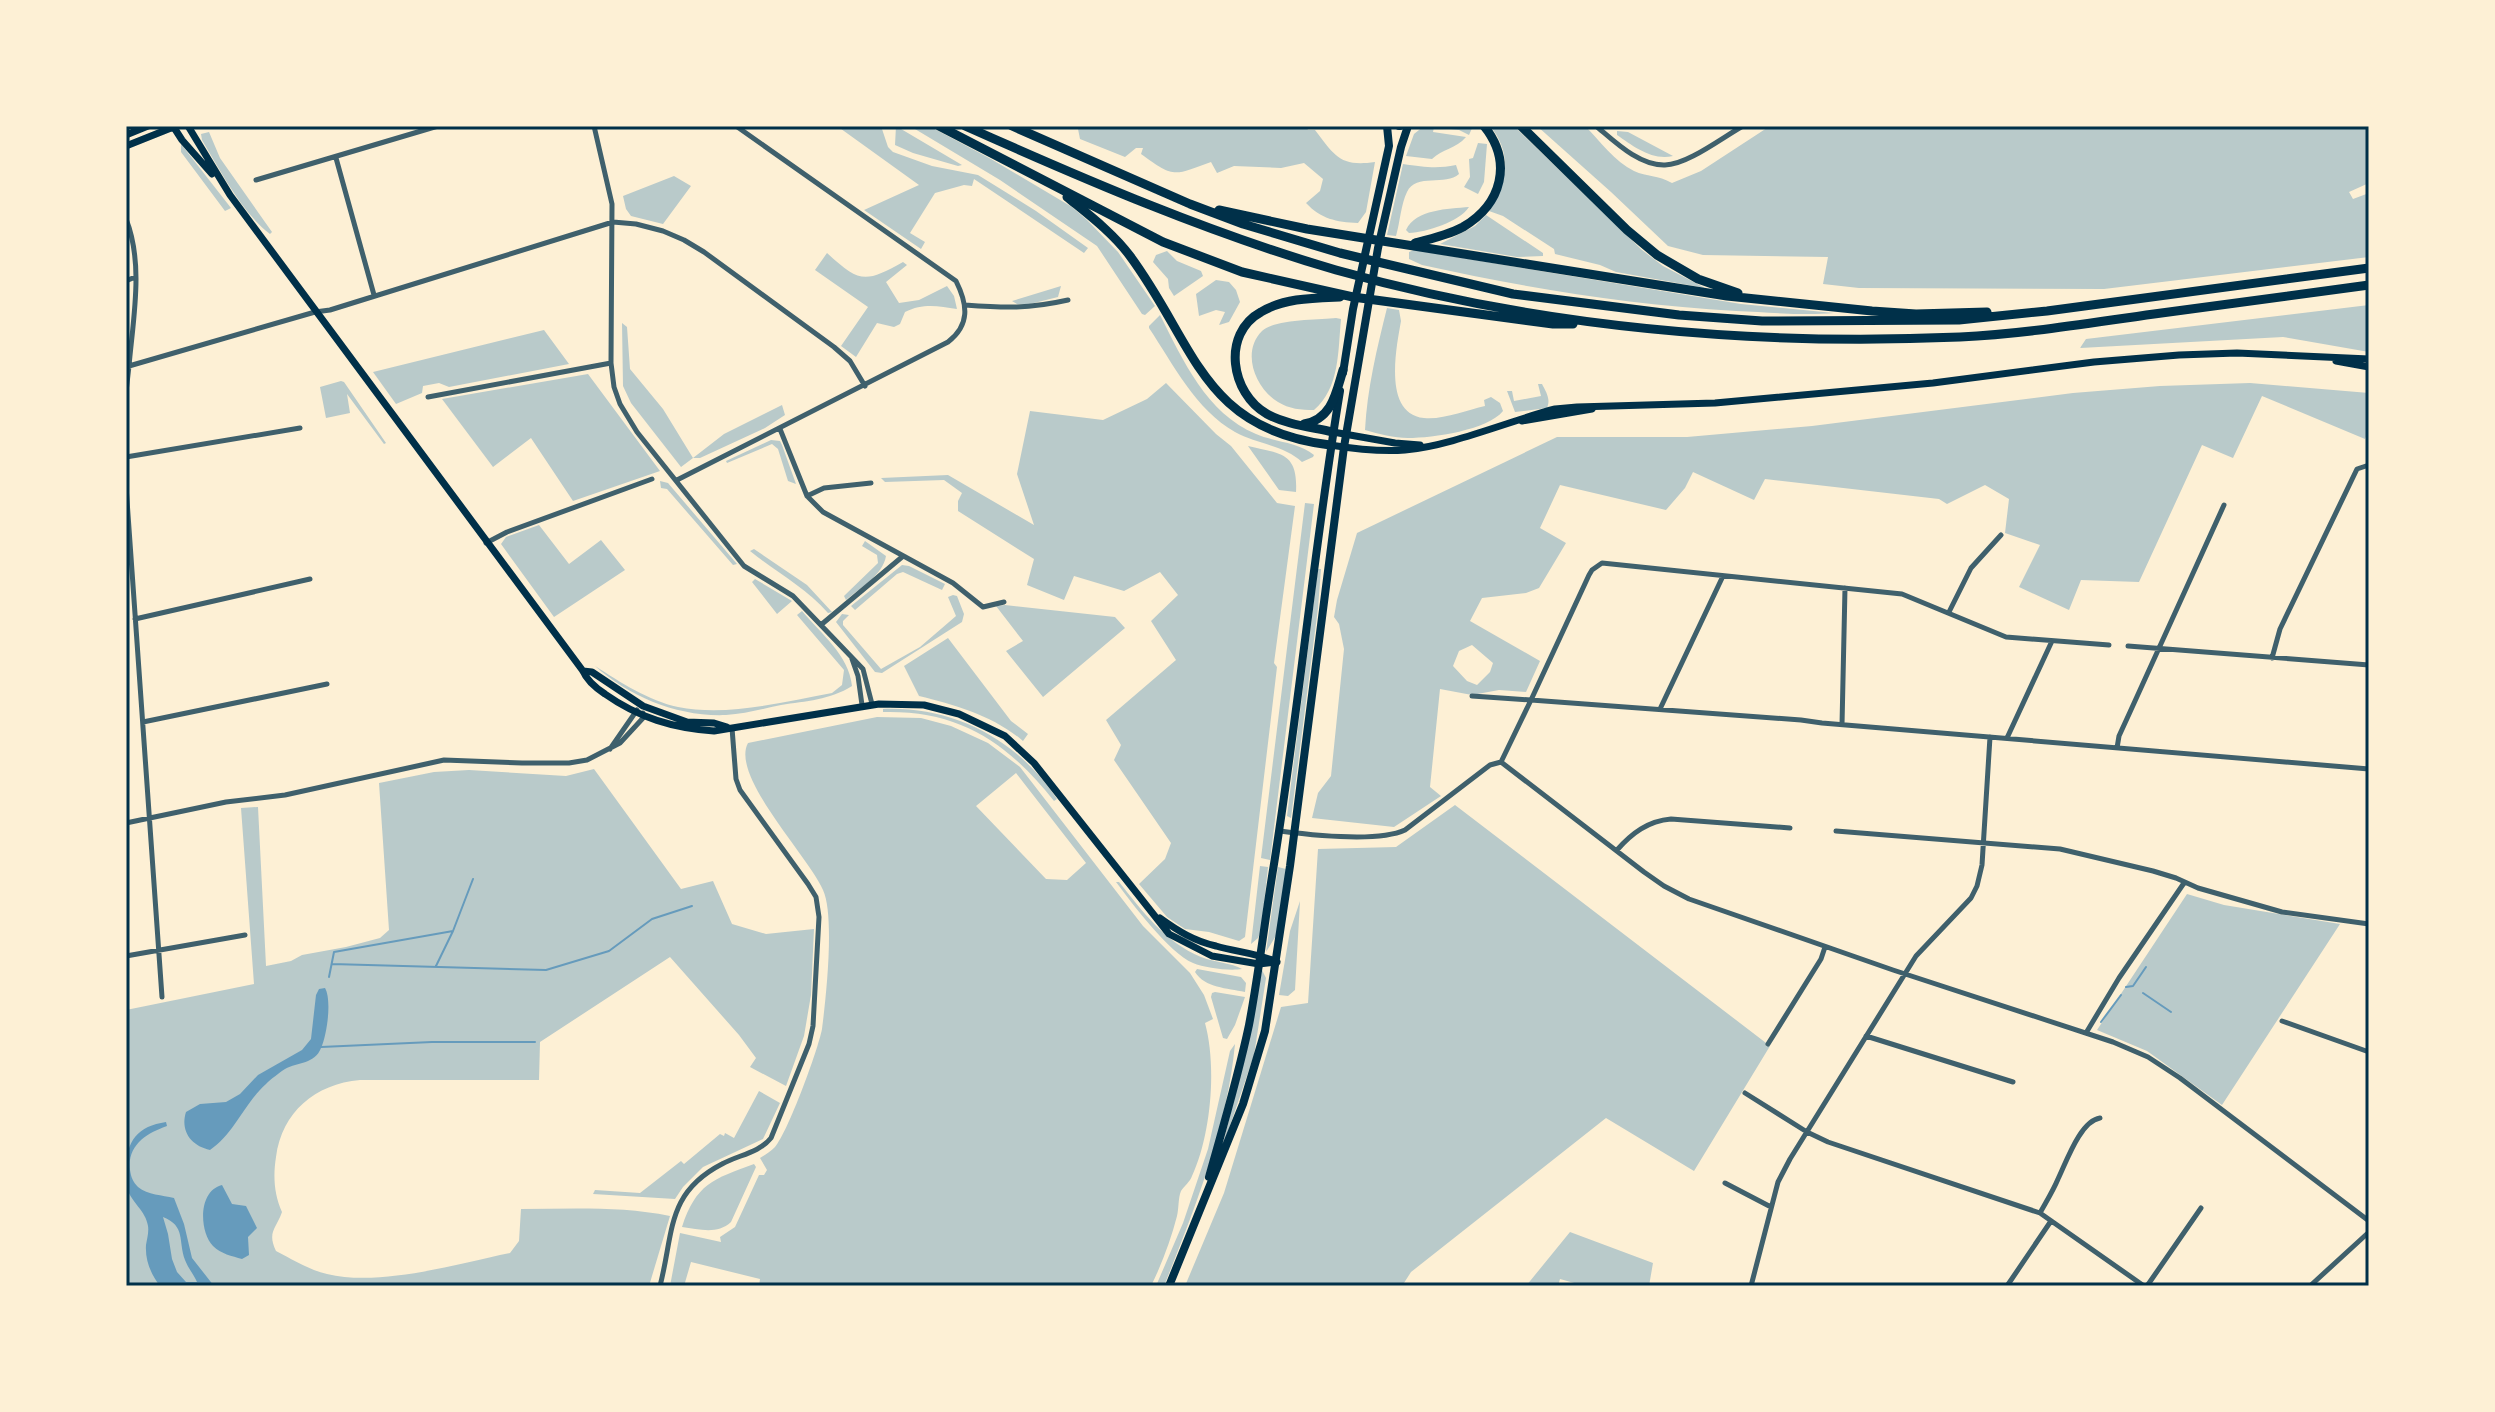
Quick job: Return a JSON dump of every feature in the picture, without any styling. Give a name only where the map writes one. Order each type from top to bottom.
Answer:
[{"type":"highway","points":[[939,126],[1163,242],[1268,279],[1332,295],[1553,324],[1599,323]]},
{"type":"highway","points":[[965,126],[1186,219],[1336,270],[1510,309],[1599,323],[1764,337],[1961,337],[2049,329],[2369,285]]},
{"type":"highway","points":[[1012,126],[1190,204],[1243,224],[1340,253],[1513,294],[1666,314],[1762,321],[1959,320],[2369,268]]},
{"type":"highway","points":[[1408,244],[1451,232],[1479,214],[1490,202],[1496,191],[1501,167],[1496,143],[1484,126]]},
{"type":"highway","points":[[1521,126],[1627,230],[1657,255],[1698,279],[1769,301]]},
{"type":"highway","points":[[1049,182],[1110,233],[1129,256],[1221,397],[1243,416],[1267,430],[1330,445]]},
{"type":"highway","points":[[1190,204],[1346,235],[1769,301],[1916,314],[2047,311]]},
{"type":"highway","points":[[1332,295],[1285,303],[1260,312],[1251,319],[1238,341],[1235,367],[1245,394],[1268,415],[1333,432]]},
{"type":"highway","points":[[1301,425],[1316,421],[1328,411],[1343,370]]},
{"type":"main road","points":[[126,135],[148,126]]},
{"type":"main road","points":[[126,146],[175,126],[182,140],[224,188],[586,678],[601,692],[644,717],[688,729],[714,731],[872,704],[899,703],[941,709],[968,718],[1005,736],[1034,763],[1169,934],[1212,956],[1259,964],[1277,962]]},
{"type":"main road","points":[[188,126],[224,188]]},
{"type":"main road","points":[[1199,1213],[1249,1026],[1280,831],[1330,445],[1353,309],[1389,146],[1387,126]]},
{"type":"main road","points":[[1169,1286],[1230,1140],[1260,1052],[1277,962],[1295,833],[1344,447],[1378,248],[1408,126]]},
{"type":"main road","points":[[1330,445],[1390,450],[1430,446],[1513,422],[1598,408],[1715,403],[1840,392],[2153,356],[2237,353],[2369,359]]},
{"type":"main road","points":[[2318,358],[2369,367]]},
{"type":"main road","points":[[1333,432],[1430,446]]},
{"type":"main road","points":[[583,671],[592,672],[643,706],[687,722],[730,727]]},
{"type":"main road","points":[[1152,912],[1189,938],[1261,954],[1277,962]]},
{"type":"street","points":[[256,180],[438,126]]},
{"type":"street","points":[[594,126],[612,204],[611,363],[614,387],[628,418],[744,566],[793,596],[865,673],[872,704]]},
{"type":"street","points":[[676,481],[948,342],[957,335],[966,317],[956,281],[736,126]]},
{"type":"street","points":[[1596,126],[1623,148],[1649,162],[1665,165],[1679,162],[1743,126]]},
{"type":"street","points":[[336,158],[374,295]]},
{"type":"street","points":[[126,219],[133,246],[135,277],[126,392]]},
{"type":"street","points":[[129,366],[330,310],[613,222],[663,231],[704,252],[842,354],[850,361],[865,386]]},
{"type":"street","points":[[126,281],[135,277]]},
{"type":"street","points":[[965,305],[1017,308],[1068,300]]},
{"type":"street","points":[[428,397],[611,363]]},
{"type":"street","points":[[126,457],[300,428]]},
{"type":"street","points":[[780,429],[807,496],[823,512],[953,583],[983,607],[1004,602]]},
{"type":"street","points":[[2272,658],[2280,629],[2357,469],[2369,465]]},
{"type":"street","points":[[486,543],[517,527],[652,479]]},
{"type":"street","points":[[807,496],[824,488],[871,483]]},
{"type":"street","points":[[126,486],[162,997]]},
{"type":"street","points":[[2117,748],[2119,736],[2224,505]]},
{"type":"street","points":[[1949,612],[1971,568],[2001,535]]},
{"type":"street","points":[[822,624],[902,557]]},
{"type":"street","points":[[1280,831],[1392,836],[1405,830],[1490,765],[1501,762],[1589,575],[1596,566],[1608,563],[1902,594],[2006,637],[2109,645]]},
{"type":"street","points":[[1660,709],[1723,576]]},
{"type":"street","points":[[135,619],[310,579]]},
{"type":"street","points":[[1842,725],[1845,588]]},
{"type":"street","points":[[2007,738],[2052,641]]},
{"type":"street","points":[[2128,646],[2369,665]]},
{"type":"street","points":[[851,658],[858,676],[862,705]]},
{"type":"street","points":[[143,722],[327,684]]},
{"type":"street","points":[[1472,696],[2369,769]]},
{"type":"street","points":[[126,823],[226,802],[285,795],[424,763],[470,760],[569,763],[587,760],[610,749],[620,743],[644,717],[643,706],[634,712],[610,749]]},
{"type":"street","points":[[660,1286],[677,1208],[685,1192],[698,1178],[731,1159],[761,1148],[774,1134],[809,1044],[815,1005],[817,901],[740,790],[730,727]]},
{"type":"street","points":[[1751,1286],[1778,1182],[1916,956],[1971,898],[1977,886],[1990,737]]},
{"type":"street","points":[[1501,762],[1664,886],[1689,899],[2148,1057],[2369,1221]]},
{"type":"street","points":[[1617,850],[1636,831],[1659,820],[1790,828]]},
{"type":"street","points":[[1836,831],[2060,849],[2153,871],[2282,912],[2369,924]]},
{"type":"street","points":[[2085,1033],[2184,883]]},
{"type":"street","points":[[126,956],[245,935]]},
{"type":"street","points":[[1768,1044],[1821,959],[1825,947]]},
{"type":"street","points":[[2282,1021],[2369,1052]]},
{"type":"street","points":[[1866,1036],[2013,1082]]},
{"type":"street","points":[[1745,1093],[1828,1142],[2040,1213],[2146,1286],[2201,1208]]},
{"type":"street","points":[[2040,1213],[2058,1181],[2070,1150],[2092,1120],[2100,1118]]},
{"type":"street","points":[[1725,1183],[1771,1207]]},
{"type":"street","points":[[2007,1286],[2051,1221]]},
{"type":"street","points":[[2310,1286],[2369,1232]]},
{"type":"shaded area","points":[[837,126],[881,126],[888,147],[893,152],[932,166],[978,175],[1088,248],[1084,253],[974,179],[972,186],[964,185],[935,193],[910,233],[925,242],[921,249],[864,210],[919,185]]},
{"type":"shaded area","points":[[896,126],[962,165],[913,153],[895,145]]},
{"type":"shaded area","points":[[910,126],[929,126],[1072,207],[1118,252],[1155,306],[1145,315],[1142,314],[1097,246],[1000,180]]},
{"type":"shaded area","points":[[1072,126],[1306,126],[1308,130],[1315,130],[1339,158],[1354,163],[1375,162],[1366,212],[1358,223],[1329,219],[1317,213],[1306,203],[1320,191],[1323,179],[1304,163],[1281,168],[1234,166],[1217,173],[1211,162],[1174,172],[1141,154],[1143,148],[1136,148],[1125,157],[1080,139],[1078,129]]},
{"type":"shaded area","points":[[1424,126],[1473,126],[1469,135],[1459,130],[1434,127],[1433,132],[1466,137],[1432,159],[1406,156],[1414,134]]},
{"type":"shaded area","points":[[1490,126],[1514,126],[1642,250],[1663,266],[1705,288],[1616,272],[1555,254],[1554,249],[1503,216],[1489,211],[1500,189],[1505,168],[1502,147]]},
{"type":"shaded area","points":[[1537,126],[1585,126],[1627,167],[1672,183],[1701,171],[1770,126],[2369,126],[2369,183],[2349,192],[2353,199],[2369,193],[2369,257],[2104,289],[1859,288],[1823,284],[1828,257],[1703,255],[1668,246]]},
{"type":"shaded area","points":[[1617,131],[1628,132],[1673,156],[1643,152],[1617,135]]},
{"type":"shaded area","points":[[209,132],[220,158],[272,232],[270,234],[250,215],[224,177],[202,140],[201,134]]},
{"type":"shaded area","points":[[1478,143],[1487,144],[1484,182],[1478,194],[1464,187],[1470,177],[1469,159],[1473,158]]},
{"type":"shaded area","points":[[181,144],[231,208],[225,211],[181,152]]},
{"type":"shaded area","points":[[1403,164],[1430,167],[1456,165],[1459,174],[1411,186],[1403,202],[1396,236],[1387,235]]},
{"type":"shaded area","points":[[674,176],[691,186],[663,224],[631,216],[623,196]]},
{"type":"shaded area","points":[[1469,207],[1442,225],[1409,233],[1406,230],[1425,214]]},
{"type":"shaded area","points":[[1486,215],[1543,253],[1543,256],[1517,257],[1440,244],[1475,226]]},
{"type":"shaded area","points":[[1414,250],[1741,304],[1834,313],[1696,308],[1578,294],[1422,265],[1409,259],[1409,252]]},
{"type":"shaded area","points":[[1167,251],[1177,261],[1201,271],[1203,276],[1174,296],[1168,279],[1153,262],[1156,255]]},
{"type":"shaded area","points":[[827,253],[847,270],[862,277],[879,274],[903,262],[907,265],[886,282],[899,303],[919,300],[947,286],[954,296],[957,309],[918,307],[905,312],[900,324],[894,327],[877,323],[856,357],[841,346],[868,307],[815,270]]},
{"type":"shaded area","points":[[1216,280],[1229,282],[1240,302],[1229,322],[1219,325],[1225,312],[1216,310],[1199,316],[1196,294]]},
{"type":"shaded area","points":[[1061,286],[1058,297],[1030,304],[1012,301]]},
{"type":"shaded area","points":[[2369,305],[2369,352],[2283,337],[2080,348],[2086,339]]},
{"type":"shaded area","points":[[1387,308],[1399,310],[1401,321],[1395,378],[1402,405],[1411,414],[1424,418],[1447,416],[1485,406],[1484,400],[1491,397],[1500,403],[1503,411],[1496,418],[1473,428],[1431,436],[1397,437],[1365,430],[1370,384]]},
{"type":"shaded area","points":[[1160,315],[1198,384],[1223,413],[1256,434],[1301,447],[1313,457],[1302,462],[1287,452],[1235,432],[1208,412],[1186,385],[1149,328]]},
{"type":"shaded area","points":[[1341,319],[1338,356],[1333,380],[1323,401],[1314,410],[1300,409],[1291,408],[1270,396],[1257,379],[1252,359],[1252,349],[1262,331],[1286,322]]},
{"type":"shaded area","points":[[622,323],[627,327],[630,369],[663,409],[693,458],[681,467],[631,403],[623,386]]},
{"type":"shaded area","points":[[544,330],[569,364],[449,387],[439,383],[423,386],[422,393],[396,404],[373,372]]},
{"type":"shaded area","points":[[588,374],[660,471],[573,501],[531,438],[493,467],[442,399]]},
{"type":"shaded area","points":[[341,381],[386,443],[347,394],[350,413],[326,418],[320,387]]},
{"type":"shaded area","points":[[1166,383],[1231,446],[1277,503],[1295,506],[1274,663],[1277,667],[1245,937],[1239,941],[1185,929],[1167,917],[1139,884],[1165,859],[1171,843],[1114,760],[1121,745],[1106,720],[1176,660],[1151,621],[1178,595],[1160,572],[1124,591],[1074,576],[1064,600],[1027,585],[1034,559],[958,511],[962,493],[944,480],[885,482],[881,478],[948,475],[1034,525],[1017,474],[1030,411],[1103,420],[1147,399]]},
{"type":"shaded area","points":[[2250,383],[2369,393],[2369,429],[2365,439],[2262,396],[2233,458],[2202,445],[2139,582],[2081,580],[2069,610],[2019,587],[2040,545],[2005,533],[2009,499],[1985,485],[1947,504],[1939,499],[1765,479],[1754,500],[1693,472],[1685,488],[1666,510],[1560,485],[1540,528],[1566,543],[1539,588],[1526,593],[1482,598],[1470,621],[1540,661],[1526,692],[1499,690],[1472,695],[1440,689],[1430,787],[1441,796],[1394,827],[1312,818],[1318,793],[1331,776],[1344,649],[1339,624],[1334,617],[1357,533],[1557,437],[1687,437],[1812,426],[2073,393]],"holes":[[[1472,645],[1493,663],[1490,672],[1477,685],[1467,681],[1453,666],[1459,651]]]},
{"type":"shaded area","points":[[1538,384],[1542,384],[1548,396],[1547,408],[1515,412],[1507,391],[1512,391],[1514,401],[1541,396]]},
{"type":"shaded area","points":[[782,405],[785,415],[765,428],[700,458],[693,458],[724,434]]},
{"type":"shaded area","points":[[771,440],[780,441],[796,484],[788,481],[778,449],[772,444],[726,461]]},
{"type":"shaded area","points":[[1248,446],[1285,457],[1294,469],[1296,492],[1279,490]]},
{"type":"shaded area","points":[[660,481],[668,483],[737,564],[733,565],[667,489],[661,488]]},
{"type":"shaded area","points":[[1305,503],[1314,504],[1270,860],[1261,858]]},
{"type":"shaded area","points":[[539,525],[569,564],[601,540],[625,570],[554,617],[501,544],[506,537]]},
{"type":"shaded area","points":[[865,541],[886,556],[884,563],[870,581],[846,600],[844,596],[878,563],[877,555],[862,546]]},
{"type":"shaded area","points":[[754,549],[807,585],[832,612],[828,613],[750,551]]},
{"type":"shaded area","points":[[902,565],[945,584],[942,590],[903,572],[855,610],[851,606]]},
{"type":"shaded area","points":[[1318,569],[1321,569],[1318,608],[1291,818],[1287,816]]},
{"type":"shaded area","points":[[755,579],[792,601],[777,614],[752,582]]},
{"type":"shaded area","points":[[957,596],[964,614],[962,622],[882,673],[875,672],[836,622],[842,614],[849,615],[843,625],[881,669],[920,647],[956,616],[948,597]]},
{"type":"shaded area","points":[[996,606],[1115,617],[1125,628],[1043,697],[1006,651],[1023,641]]},
{"type":"shaded area","points":[[802,611],[846,664],[852,686],[818,699],[740,714],[708,715],[673,709],[639,696],[595,666],[656,700],[697,710],[755,707],[832,693],[842,685],[844,670],[797,615]]},
{"type":"shaded area","points":[[948,638],[1011,721],[1028,734],[1023,741],[987,718],[919,696],[904,666]]},
{"type":"shaded area","points":[[883,709],[935,714],[982,731],[1023,760],[1057,799],[1054,801],[1019,762],[980,734],[936,717],[883,712]]},
{"type":"shaded area","points":[[877,717],[921,718],[951,726],[988,743],[1020,767],[1143,926],[1190,973],[1204,995],[1213,1019],[1205,1023],[1211,1060],[1208,1121],[1199,1159],[1181,1191],[1172,1234],[1151,1286],[759,1286],[760,1279],[691,1262],[684,1286],[670,1286],[680,1233],[721,1242],[720,1237],[735,1227],[759,1175],[764,1175],[767,1170],[760,1158],[775,1147],[787,1125],[809,1072],[822,1029],[828,958],[827,902],[815,876],[760,795],[750,775],[745,757],[748,743]],"holes":[[[1016,773],[1086,863],[1067,880],[1046,879],[976,806]]]},
{"type":"shaded area","points":[[594,769],[681,889],[713,881],[732,924],[766,934],[814,929],[811,995],[804,1036],[786,1086],[750,1067],[756,1058],[670,957],[540,1042],[539,1080],[360,1080],[329,1087],[315,1094],[293,1114],[279,1141],[274,1178],[282,1212],[272,1239],[276,1251],[314,1270],[370,1278],[418,1272],[510,1253],[519,1241],[521,1209],[615,1209],[670,1216],[649,1286],[126,1286],[126,1010],[254,984],[241,808],[258,807],[266,966],[380,938],[389,930],[379,783],[434,772],[469,770],[566,776]]},
{"type":"shaded area","points":[[1455,805],[1770,1046],[1694,1171],[1606,1118],[1411,1272],[1402,1286],[1185,1286],[1224,1193],[1281,1007],[1308,1003],[1318,849],[1396,847]]},
{"type":"shaded area","points":[[1260,866],[1268,867],[1261,931],[1251,944]]},
{"type":"shaded area","points":[[1278,867],[1286,869],[1277,934],[1266,952]]},
{"type":"shaded area","points":[[1116,882],[1176,943],[1201,957],[1242,969],[1210,968],[1183,957],[1151,926]]},
{"type":"shaded area","points":[[2187,894],[2224,905],[2340,924],[2222,1105],[2147,1051],[2097,1030]]},
{"type":"shaded area","points":[[1300,901],[1295,990],[1288,996],[1279,995],[1290,931]]},
{"type":"shaded area","points":[[1197,969],[1241,977],[1246,983],[1245,992],[1210,984],[1199,977],[1195,972]]},
{"type":"shaded area","points":[[1262,970],[1266,978],[1254,1055],[1220,1155],[1245,1057]]},
{"type":"shaded area","points":[[1215,992],[1245,997],[1227,1039],[1223,1038],[1211,997]]},
{"type":"shaded area","points":[[1235,1044],[1225,1106],[1208,1167],[1164,1286],[1156,1286],[1183,1223],[1208,1149],[1230,1051]]},
{"type":"shaded area","points":[[759,1091],[780,1103],[763,1139],[703,1167],[675,1199],[593,1194],[595,1190],[640,1193],[681,1161],[684,1164],[720,1134],[734,1138]]},
{"type":"shaded area","points":[[754,1164],[756,1167],[731,1222],[714,1230],[682,1227],[693,1201],[708,1185]]},
{"type":"shaded area","points":[[1570,1232],[1653,1263],[1649,1286],[1585,1286],[1560,1279],[1558,1286],[1526,1286]]},
{"type":"water","points":[[325,988],[328,1018],[323,1042],[315,1057],[285,1069],[268,1082],[226,1136],[210,1150],[192,1141],[186,1131],[186,1112],[200,1104],[226,1102],[240,1094],[258,1075],[302,1050],[311,1039],[316,995],[319,989]]},
{"type":"water","points":[[166,1122],[167,1126],[152,1132],[135,1147],[130,1161],[132,1177],[142,1190],[174,1198],[192,1258],[214,1286],[160,1286],[149,1267],[146,1251],[148,1226],[127,1188],[126,1169],[131,1143],[141,1131]],"holes":[[[163,1217],[178,1230],[185,1260],[197,1282],[186,1282],[177,1272]]]},
{"type":"water","points":[[222,1185],[232,1204],[246,1206],[257,1228],[248,1237],[249,1255],[242,1259],[216,1249],[205,1231],[205,1203],[208,1195]]},
{"type":"waterway","points":[[436,966],[473,879]]},
{"type":"waterway","points":[[332,964],[546,970],[609,951],[652,919],[692,906]]},
{"type":"waterway","points":[[329,977],[334,952],[453,931]]},
{"type":"waterway","points":[[2126,987],[2133,986],[2146,967]]},
{"type":"waterway","points":[[2143,993],[2171,1012]]},
{"type":"waterway","points":[[2101,1022],[2121,995]]},
{"type":"waterway","points":[[321,1047],[432,1042],[535,1042]]},
{"type":"waterway","points":[[250,1286],[281,1286]]}]
